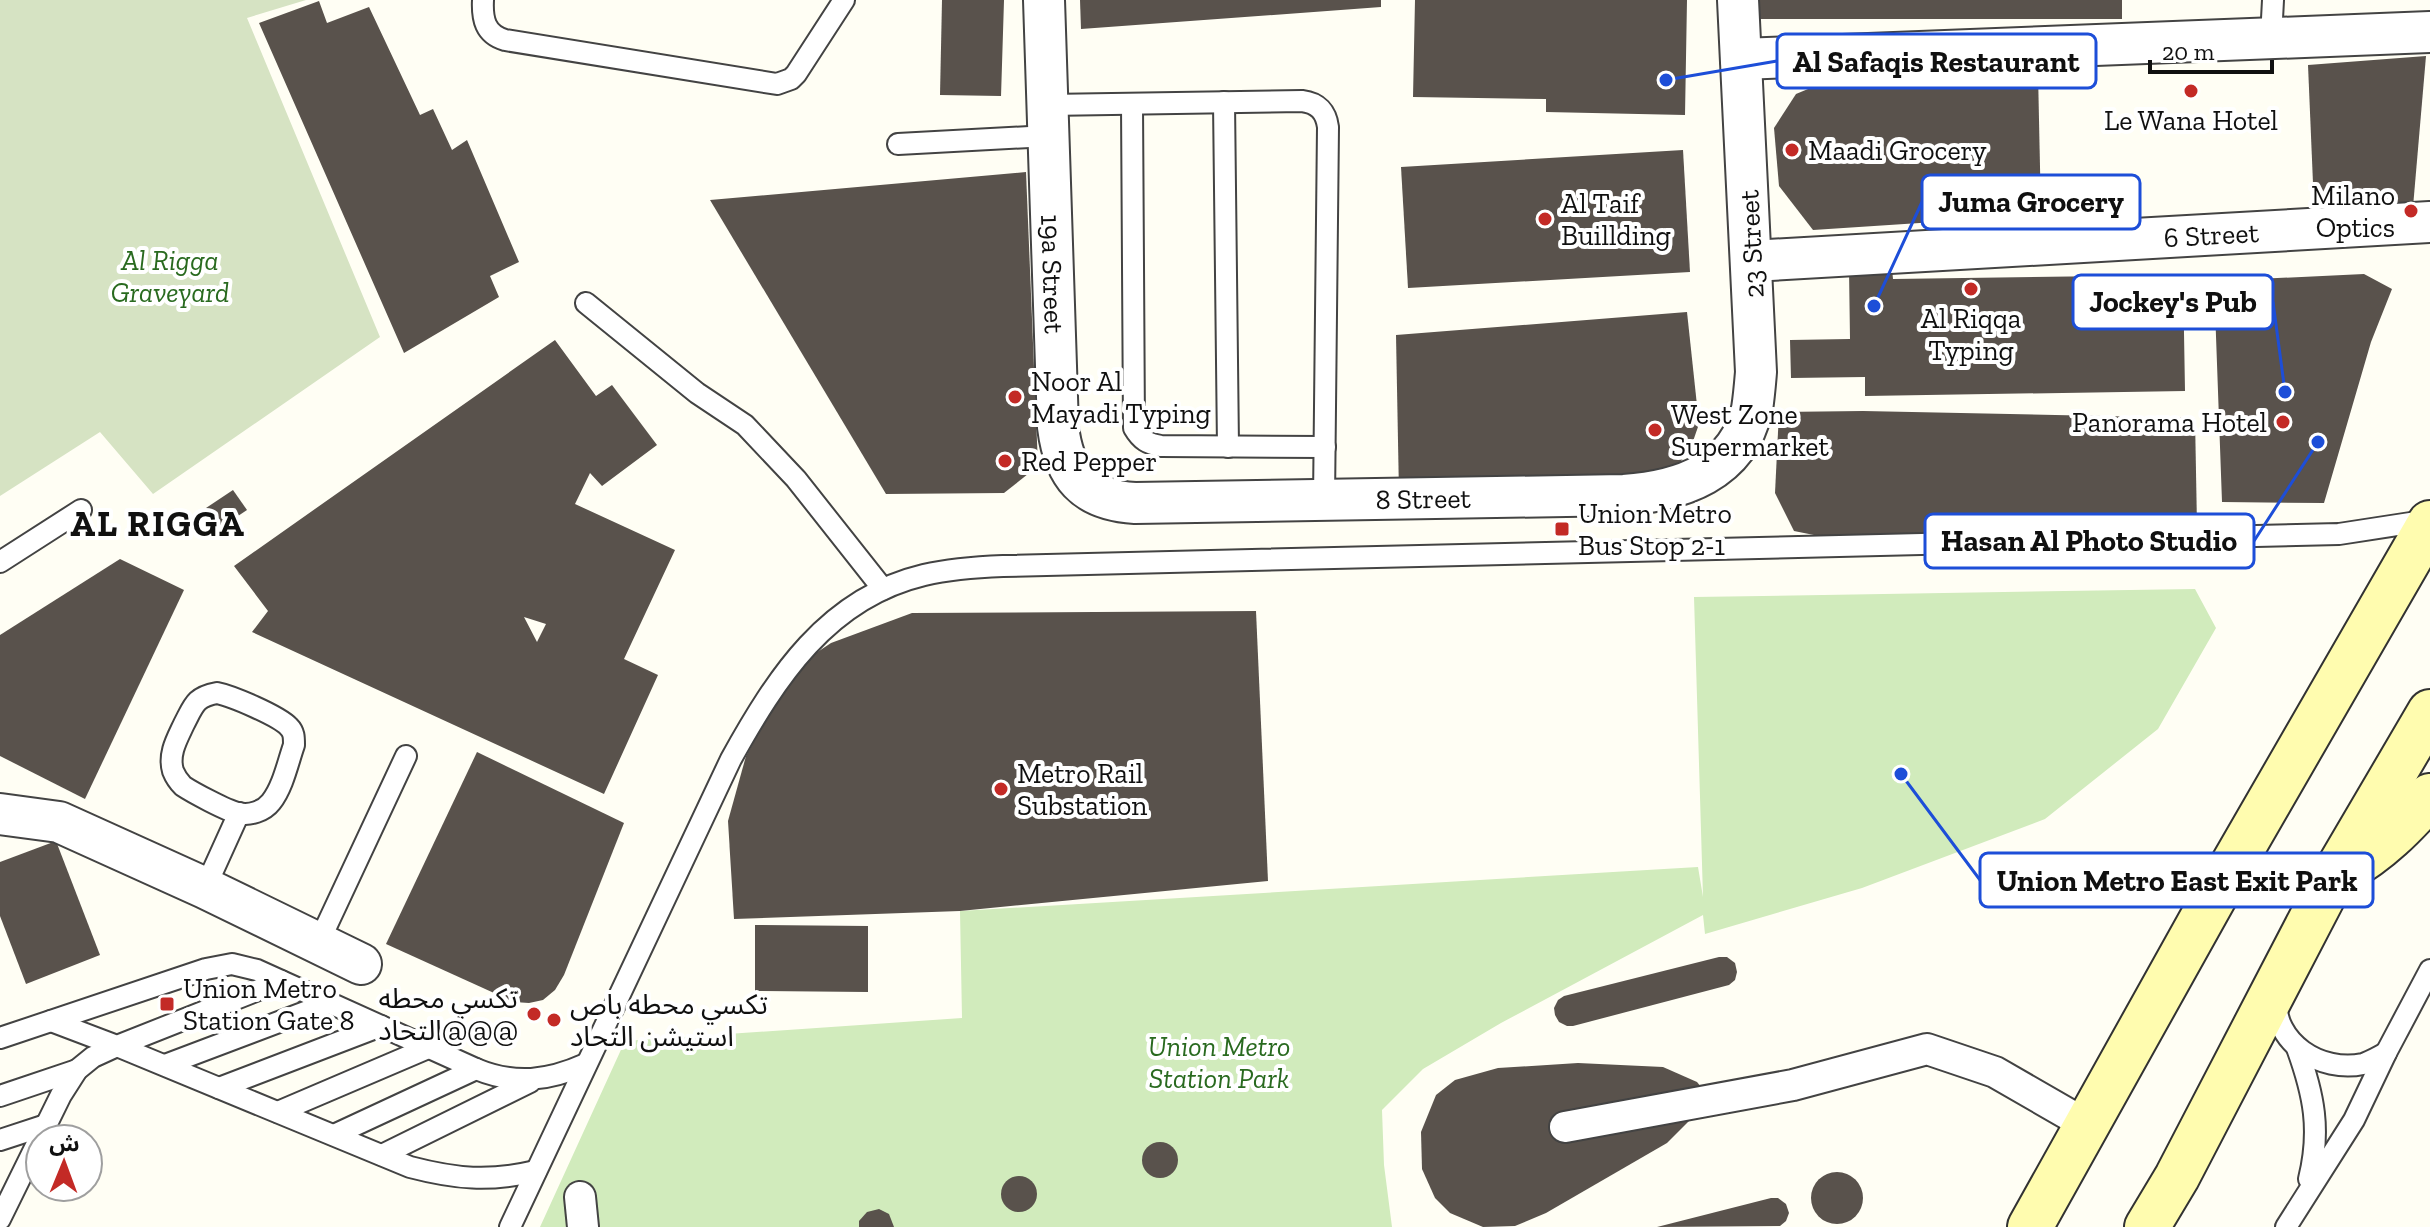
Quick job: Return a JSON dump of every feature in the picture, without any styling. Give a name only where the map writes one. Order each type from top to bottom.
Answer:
[{"type":"main road","points":[[2030,1227],[2221,885],[2414,583],[2430,521]]},
{"type":"main road","points":[[2147,1227],[2177,1177],[2332,879],[2430,712]]},
{"type":"main road","points":[[2332,879],[2367,858],[2399,832],[2430,796]]},
{"type":"street","name":"19a Street","points":[[1044,0],[1061,447],[1067,466],[1079,482],[1095,495],[1114,502],[1135,503]]},
{"type":"street","name":"23 Street","points":[[1709,474],[1736,447],[1752,411],[1756,372],[1738,0]]},
{"type":"street","points":[[1741,59],[2272,19],[2430,32]]},
{"type":"street","name":"6 Street","points":[[1752,261],[2430,222]]},
{"type":"street","name":"8 Street","points":[[1135,503],[1624,495],[1654,493],[1682,486],[1709,474]]},
{"type":"street","points":[[0,814],[59,822],[361,964]]},
{"type":"street","points":[[1565,1127],[1793,1085],[1927,1049],[1995,1072],[2087,1125]]},
{"type":"lane","points":[[483,0],[484,23],[496,38],[777,84],[796,74],[844,0]]},
{"type":"lane","points":[[1224,102],[1228,447]]},
{"type":"lane","points":[[898,144],[1132,104],[1310,102],[1324,111],[1327,119],[1324,500]]},
{"type":"lane","points":[[1132,104],[1134,428],[1140,438],[1150,445],[1325,447]]},
{"type":"lane","points":[[586,303],[697,393],[745,425],[796,479],[883,589]]},
{"type":"lane","points":[[0,562],[81,510]]},
{"type":"lane","points":[[510,1227],[731,759],[755,717],[812,639],[845,611],[883,589],[935,573],[1003,566],[2339,534],[2430,521]]},
{"type":"lane","points":[[217,693],[230,696],[286,723],[294,737],[292,752],[270,804],[261,810],[239,813],[183,785],[173,771],[171,753],[174,745],[195,702],[205,695],[217,693]]},
{"type":"lane","points":[[318,944],[406,756]]},
{"type":"lane","points":[[205,888],[239,813]]},
{"type":"lane","points":[[0,1038],[220,965],[245,966],[476,1069],[507,1079],[534,1080],[561,1075],[586,1064]]},
{"type":"lane","points":[[2286,1227],[2354,1120],[2430,970]]},
{"type":"lane","points":[[0,1096],[77,1070],[93,1057],[117,1046],[281,981]]},
{"type":"lane","points":[[2277,981],[2275,1006],[2283,1029],[2297,1048],[2310,1084],[2315,1114],[2314,1158],[2306,1195]]},
{"type":"lane","points":[[165,1065],[329,1003]]},
{"type":"lane","points":[[51,1021],[410,1167],[474,1179],[506,1178],[536,1171]]},
{"type":"lane","points":[[219,1088],[381,1026]]},
{"type":"lane","points":[[278,1112],[428,1048]]},
{"type":"lane","points":[[2297,1048],[2317,1061],[2341,1066],[2365,1064],[2386,1053]]},
{"type":"lane","points":[[334,1135],[476,1069]]},
{"type":"lane","points":[[47,1123],[77,1070]]},
{"type":"lane","points":[[382,1155],[534,1080]]},
{"type":"lane","points":[[0,1140],[24,1132]]},
{"type":"lane","points":[[0,1179],[24,1171]]},
{"type":"lane","points":[[0,1219],[24,1171]]},
{"type":"green space","name":"Al Rigga Graveyard","points":[[0,0],[306,0],[247,18],[380,337],[153,494],[100,432],[0,496]]},
{"type":"green space","name":"Union Metro Station Park","points":[[2195,589],[2216,628],[2158,729],[2045,819],[1862,888],[1705,934],[1703,915],[1501,1023],[1423,1069],[1382,1110],[1384,1165],[1392,1227],[540,1227],[625,1041],[962,1018],[960,911],[1698,867],[1703,897],[1694,597]]},
{"type":"building","points":[[942,0],[1004,0],[1001,96],[940,95]]},
{"type":"building","points":[[1080,0],[1381,0],[1381,7],[1081,29]]},
{"type":"building","points":[[1415,0],[1687,0],[1685,115],[1546,112],[1546,99],[1413,97]]},
{"type":"building","points":[[1757,0],[2122,0],[2122,19],[1757,19]]},
{"type":"building","points":[[319,1],[327,23],[369,7],[420,115],[433,109],[452,150],[467,140],[519,262],[490,276],[499,297],[404,353],[259,23]]},
{"type":"building","points":[[2426,56],[2413,207],[2314,207],[2308,65]]},
{"type":"building","points":[[2038,72],[2041,215],[1813,230],[1779,186],[1774,128],[1796,94],[1820,84]]},
{"type":"building","name":"Al Taif Buillding","points":[[1683,150],[1690,272],[1408,288],[1401,167]]},
{"type":"building","points":[[1026,172],[1038,466],[1004,493],[886,494],[710,200]]},
{"type":"building","points":[[1849,269],[1892,269],[1893,279],[2183,275],[2185,391],[1865,396],[1865,377],[1791,378],[1790,340],[1850,339]]},
{"type":"building","name":"Panorama Hotel","points":[[2364,274],[2392,289],[2371,342],[2324,503],[2222,502],[2214,281]]},
{"type":"building","points":[[1687,312],[1699,424],[1691,447],[1672,474],[1399,494],[1396,335]]},
{"type":"building","points":[[555,340],[596,396],[612,385],[657,445],[602,486],[590,473],[575,504],[675,550],[624,659],[658,675],[604,794],[252,632],[268,611],[234,566]],"holes":[[[524,617],[546,624],[537,642]]]},
{"type":"building","points":[[1779,412],[2195,418],[2197,526],[1824,537],[1794,531],[1775,493]]},
{"type":"building","points":[[233,490],[247,510],[214,532],[200,512]]},
{"type":"building","points":[[120,559],[184,590],[85,799],[0,756],[0,635]]},
{"type":"building","name":"Metro Rail Substation","points":[[1256,611],[1268,881],[960,911],[734,919],[728,821],[746,756],[776,700],[801,663],[831,643],[912,613]]},
{"type":"building","points":[[477,752],[624,823],[564,975],[555,990],[543,1000],[514,1002],[386,944]]},
{"type":"building","points":[[56,841],[100,955],[26,984],[0,916],[0,862]]},
{"type":"building","points":[[755,925],[868,926],[868,992],[755,991]]},
{"type":"building","points":[[1727,957],[1735,963],[1735,980],[1729,985],[1573,1026],[1559,1022],[1555,1015],[1554,1008],[1564,996]]},
{"type":"building","points":[[1578,1063],[1663,1067],[1697,1082],[1705,1092],[1694,1116],[1667,1143],[1546,1213],[1515,1226],[1483,1227],[1450,1213],[1435,1198],[1422,1169],[1421,1132],[1436,1095],[1455,1080],[1498,1068]]},
{"type":"building","points":[[1160,1142],[1173,1147],[1178,1160],[1173,1173],[1160,1178],[1147,1173],[1142,1160],[1147,1147]]},
{"type":"building","points":[[1837,1172],[1855,1180],[1863,1198],[1855,1216],[1837,1224],[1819,1216],[1811,1198],[1819,1180]]},
{"type":"building","points":[[1019,1176],[1032,1181],[1037,1194],[1032,1207],[1019,1212],[1006,1207],[1001,1194],[1006,1181]]},
{"type":"building","points":[[1778,1198],[1786,1204],[1789,1213],[1780,1226],[1657,1227]]},
{"type":"building","points":[[879,1209],[889,1214],[894,1227],[859,1227],[859,1221],[867,1212]]},
{"type":"place","name":"Al Safaqis Restaurant","points":[[1666,80]]},
{"type":"place","name":"Le Wana Hotel","points":[[2191,91]]},
{"type":"place","name":"Maadi Grocery","points":[[1792,150]]},
{"type":"place","name":"Milano Optics","points":[[2411,211]]},
{"type":"place","name":"Al Taif Buillding","points":[[1545,219]]},
{"type":"place","name":"Al Riqqa Typing","points":[[1971,289]]},
{"type":"place","name":"Juma Grocery","points":[[1874,306]]},
{"type":"place","name":"Jockey's Pub","points":[[2285,392]]},
{"type":"place","name":"Noor Al Mayadi Typing","points":[[1015,397]]},
{"type":"place","name":"Panorama Hotel","points":[[2283,422]]},
{"type":"place","name":"West Zone Supermarket","points":[[1655,430]]},
{"type":"place","name":"Hasan Al Photo Studio","points":[[2318,442]]},
{"type":"place","name":"Red Pepper","points":[[1005,461]]},
{"type":"place","name":"Union Metro Bus Stop 2-1","points":[[1562,529]]},
{"type":"place","name":"Union Metro East Exit Park","points":[[1901,774]]},
{"type":"place","name":"Metro Rail Substation","points":[[1001,789]]},
{"type":"place","name":"Union Metro Station Gate 8","points":[[167,1004]]},
{"type":"place","name":"تكسي محطه التحاد@@@","points":[[534,1014]]},
{"type":"place","name":"تكسي محطه باص استيشن التحاد","points":[[554,1020]]},
{"type":"district","name":"AL RIGGA","points":[[158,523]]}]
